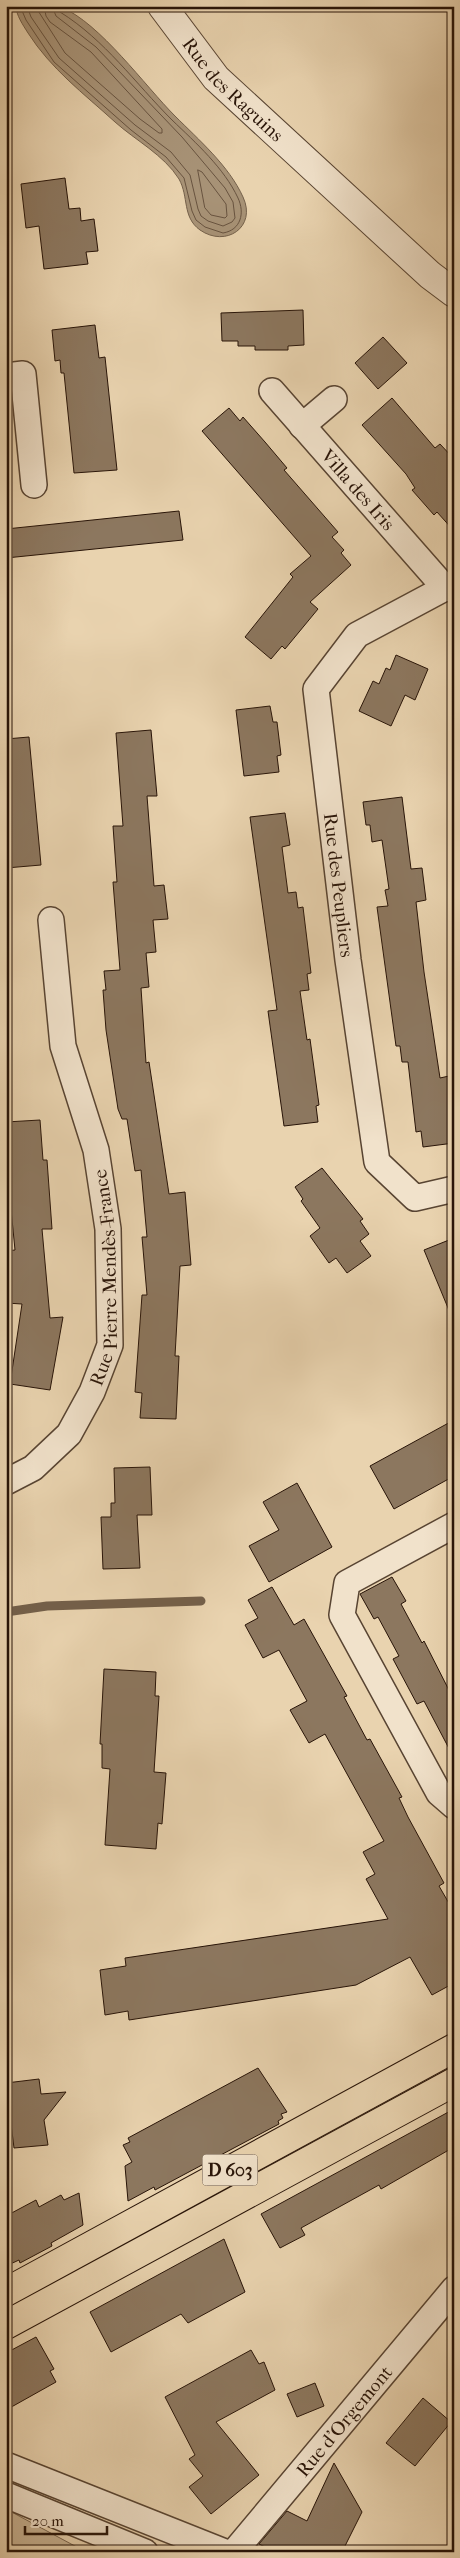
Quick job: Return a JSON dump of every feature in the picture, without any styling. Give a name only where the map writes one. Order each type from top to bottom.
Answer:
[{"type":"main road","name":"D 603","points":[[6,2292],[454,2048]]},
{"type":"main road","name":"D 603","points":[[6,2325],[454,2082]]},
{"type":"street","name":"Rue des Raguins","points":[[162,6],[216,78],[430,276],[454,293]]},
{"type":"street","points":[[6,376],[24,374],[34,485]]},
{"type":"street","name":"Villa des Iris","points":[[272,390],[302,426],[449,589]]},
{"type":"street","points":[[302,426],[334,399]]},
{"type":"street","name":"Rue des Peupliers","points":[[449,589],[357,635],[316,689],[348,960],[377,1162],[415,1198],[454,1189]]},
{"type":"street","name":"Rue Pierre Mendès-France","points":[[6,1482],[33,1468],[69,1434],[92,1392],[110,1345],[108,1229],[96,1150],[63,1046],[51,920]]},
{"type":"street","points":[[454,1525],[347,1584],[342,1615],[439,1793],[454,1806]]},
{"type":"street","name":"Rue d'Orgemont","points":[[234,2552],[454,2289]]},
{"type":"street","points":[[6,2465],[225,2552]]},
{"type":"street","points":[[6,2495],[145,2552]]},
{"type":"shaded area","points":[[6,2509],[86,2552],[6,2552]]},
{"type":"water","points":[[45,4],[61,7],[76,15],[91,27],[121,56],[163,103],[213,154],[230,175],[243,197],[246,208],[246,217],[236,232],[220,237],[210,235],[194,225],[188,213],[182,186],[173,170],[79,91],[57,69],[28,33],[18,16],[16,6]]},
{"type":"building","points":[[65,178],[69,209],[80,208],[81,221],[94,219],[98,251],[86,252],[88,264],[44,269],[39,226],[26,228],[21,184]]},
{"type":"building","points":[[303,310],[304,345],[288,346],[288,350],[255,350],[255,346],[238,346],[238,341],[222,341],[221,313]]},
{"type":"building","points":[[95,325],[99,358],[105,357],[117,470],[74,473],[64,373],[61,373],[60,360],[55,361],[52,330]]},
{"type":"building","points":[[383,337],[407,363],[378,389],[355,363]]},
{"type":"building","points":[[392,398],[435,448],[440,444],[454,459],[454,531],[437,512],[434,515],[412,490],[415,488],[406,474],[362,425]]},
{"type":"building","points":[[229,408],[240,421],[243,417],[265,442],[287,468],[284,470],[338,532],[332,537],[344,550],[341,553],[351,565],[310,602],[318,609],[285,649],[282,646],[271,659],[245,637],[293,577],[290,574],[311,556],[202,431]]},
{"type":"building","points":[[179,511],[183,540],[6,558],[6,529]]},
{"type":"building","points":[[396,655],[428,669],[415,700],[405,695],[391,726],[359,711],[373,681],[379,684],[386,668],[390,670]]},
{"type":"building","points":[[270,706],[273,722],[277,722],[281,755],[277,756],[279,772],[244,776],[236,710]]},
{"type":"building","points":[[151,730],[157,796],[147,796],[154,886],[164,885],[168,919],[153,920],[156,952],[146,953],[149,987],[141,988],[146,1063],[149,1062],[169,1194],[185,1192],[191,1265],[180,1266],[175,1356],[179,1356],[176,1419],[140,1418],[142,1393],[135,1392],[142,1295],[147,1295],[142,1237],[147,1237],[141,1170],[135,1171],[127,1119],[122,1119],[118,1109],[106,1030],[103,990],[106,990],[104,971],[120,970],[113,882],[117,882],[113,826],[123,826],[116,733]]},
{"type":"building","points":[[29,737],[41,865],[6,868],[6,739]]},
{"type":"building","points":[[402,797],[411,869],[422,868],[426,900],[416,902],[424,972],[440,1078],[449,1076],[454,1115],[454,1143],[423,1147],[421,1131],[416,1132],[408,1062],[402,1062],[400,1046],[396,1046],[377,907],[388,906],[385,890],[389,889],[382,840],[372,842],[370,825],[366,825],[363,802]]},
{"type":"building","points":[[285,813],[290,845],[282,847],[288,893],[296,892],[298,908],[303,907],[311,973],[307,974],[309,990],[300,991],[307,1040],[310,1039],[319,1105],[316,1106],[318,1122],[284,1126],[268,1011],[277,1010],[250,817]]},
{"type":"building","points":[[40,1120],[43,1160],[47,1160],[52,1229],[42,1229],[50,1318],[63,1317],[50,1390],[10,1384],[22,1304],[6,1303],[6,1251],[15,1250],[6,1158],[6,1122]]},
{"type":"building","points":[[322,1168],[363,1219],[360,1221],[369,1234],[360,1241],[371,1256],[347,1273],[336,1258],[329,1263],[310,1236],[320,1228],[301,1201],[303,1199],[295,1187]]},
{"type":"building","points":[[454,1238],[454,1320],[453,1320],[424,1250]]},
{"type":"building","points":[[454,1420],[454,1476],[394,1509],[370,1466]]},
{"type":"building","points":[[150,1467],[152,1515],[137,1515],[140,1568],[103,1569],[101,1517],[111,1517],[111,1503],[115,1503],[114,1468]]},
{"type":"building","points":[[297,1483],[332,1547],[269,1582],[249,1546],[279,1530],[263,1502]]},
{"type":"building","points":[[392,1577],[406,1601],[401,1604],[422,1643],[424,1641],[454,1700],[454,1758],[424,1701],[417,1704],[393,1659],[399,1656],[378,1617],[374,1619],[360,1594]]},
{"type":"building","points":[[272,1587],[294,1625],[304,1619],[347,1696],[344,1697],[367,1740],[370,1739],[402,1797],[399,1798],[408,1817],[444,1883],[439,1886],[454,1912],[454,1983],[432,1995],[410,1957],[356,1985],[129,2020],[128,2011],[105,2015],[100,1970],[126,1966],[125,1958],[388,1919],[366,1879],[375,1874],[363,1852],[384,1841],[325,1734],[309,1743],[290,1710],[307,1701],[279,1650],[263,1658],[245,1625],[258,1618],[248,1600]]},
{"type":"building","points":[[104,1669],[156,1672],[155,1696],[159,1696],[154,1772],[166,1773],[162,1824],[158,1823],[156,1849],[105,1845],[110,1769],[102,1768],[102,1744],[100,1744]]},
{"type":"building","points":[[258,2068],[287,2112],[281,2114],[283,2118],[278,2121],[279,2124],[155,2190],[154,2187],[128,2201],[125,2166],[132,2162],[123,2145],[130,2142],[128,2138]]},
{"type":"building","points":[[39,2079],[41,2094],[66,2092],[44,2120],[48,2145],[14,2148],[6,2083]]},
{"type":"building","points":[[454,2109],[454,2147],[381,2189],[379,2185],[301,2228],[305,2235],[280,2248],[261,2214]]},
{"type":"building","points":[[79,2193],[83,2225],[51,2243],[52,2246],[20,2263],[19,2260],[6,2266],[6,2216],[36,2200],[39,2207],[61,2195],[64,2200]]},
{"type":"building","points":[[224,2239],[245,2292],[188,2323],[181,2314],[111,2352],[90,2312]]},
{"type":"building","points":[[36,2337],[54,2369],[50,2371],[56,2382],[6,2410],[6,2353]]},
{"type":"building","points":[[251,2350],[259,2364],[264,2362],[275,2390],[216,2422],[259,2475],[211,2514],[189,2487],[203,2476],[189,2459],[195,2455],[165,2397]]},
{"type":"building","points":[[315,2383],[324,2406],[297,2417],[287,2394]]},
{"type":"building","points":[[423,2398],[451,2422],[415,2466],[386,2443]]},
{"type":"building","points":[[334,2463],[362,2512],[342,2552],[275,2552],[259,2544],[287,2511],[307,2521]]},
{"type":"waterway","points":[[6,1612],[47,1606],[201,1601]]}]
